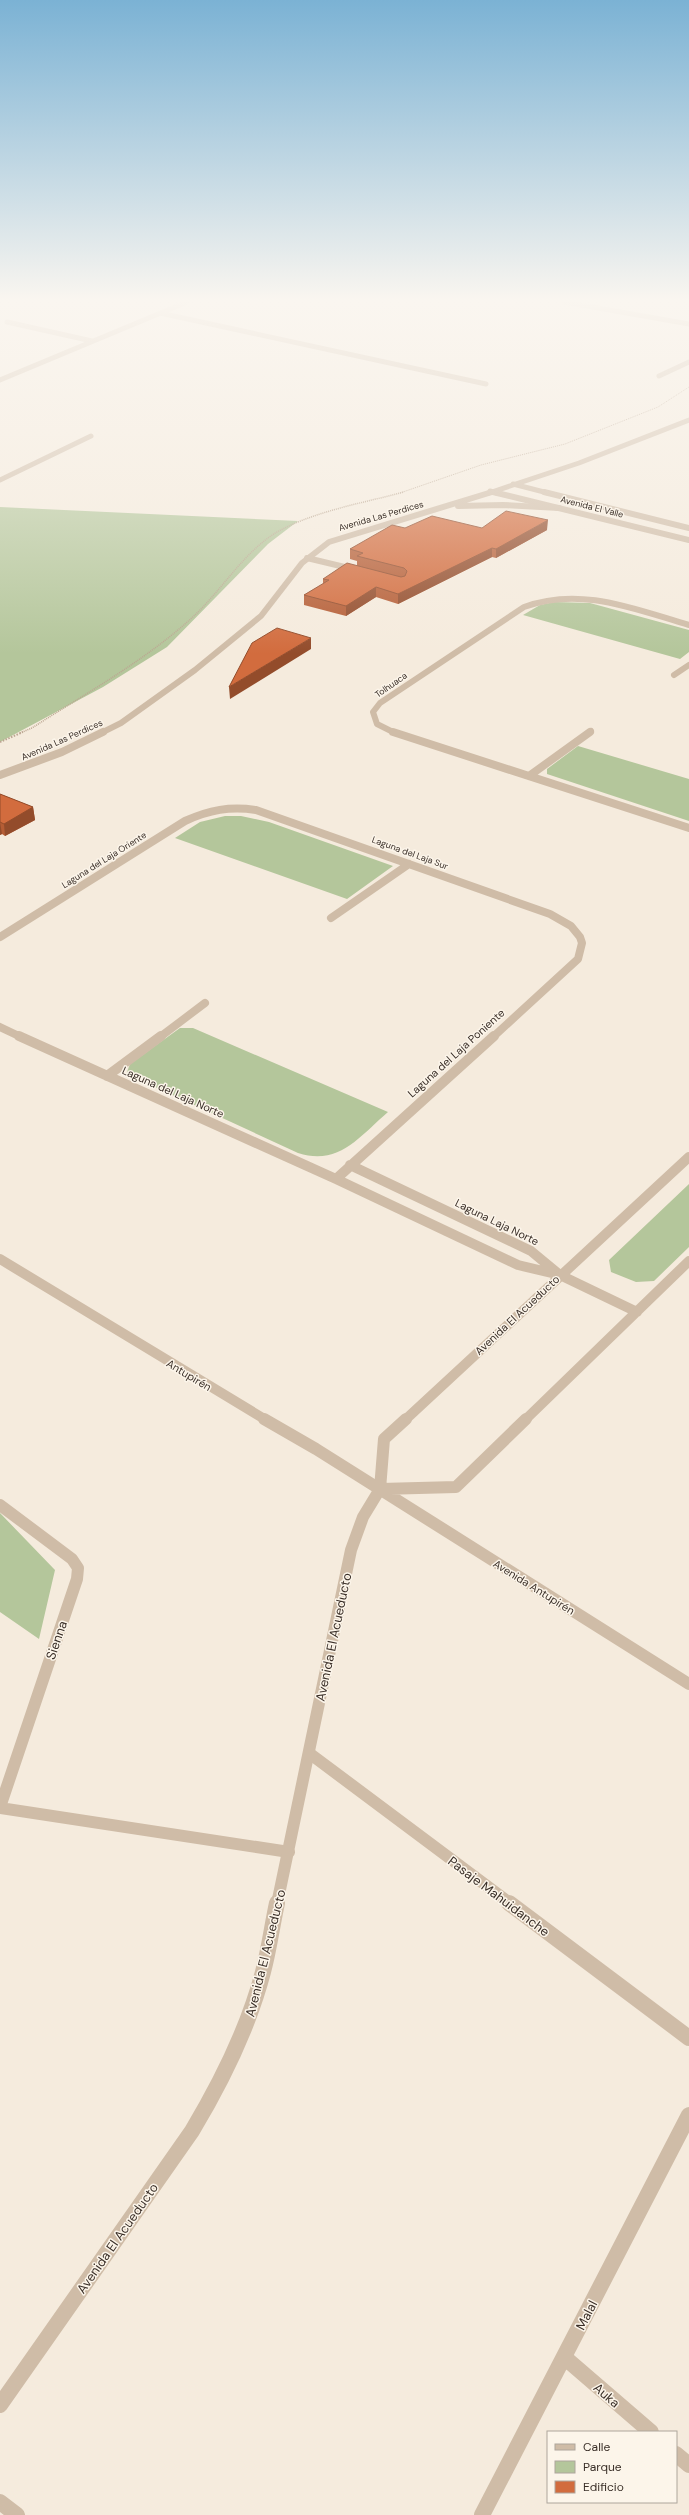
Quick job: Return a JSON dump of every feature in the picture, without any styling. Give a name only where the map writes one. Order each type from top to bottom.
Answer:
[{"type":"street","name":"Avenida Las Perdices","points":[[0,775],[95,737],[145,708],[261,616],[307,558],[322,546],[347,535],[448,506],[605,453],[689,420]]},
{"type":"street","points":[[0,480],[91,436]]},
{"type":"street","name":"Avenida El Valle","points":[[512,484],[689,528]]},
{"type":"street","name":"Avenida El Valle","points":[[490,491],[689,540]]},
{"type":"street","points":[[448,506],[503,505],[559,508]]},
{"type":"street","points":[[307,558],[363,572]]},
{"type":"street","name":"Tolhuaca","points":[[689,625],[584,598],[546,599],[518,611],[380,703],[373,712],[377,724],[388,730],[689,828]]},
{"type":"street","points":[[674,675],[689,664]]},
{"type":"street","points":[[530,776],[591,731]]},
{"type":"street","name":"Laguna del Laja Sur","points":[[221,807],[242,807],[267,813],[550,914],[569,923],[582,940]]},
{"type":"street","name":"Laguna del Laja Oriente","points":[[0,937],[185,821],[221,807]]},
{"type":"street","points":[[331,918],[409,864]]},
{"type":"street","name":"Laguna del Laja Poniente","points":[[336,1179],[578,958],[581,952],[582,940]]},
{"type":"street","points":[[107,1076],[205,1004]]},
{"type":"street","name":"Laguna del Laja Norte","points":[[0,1027],[336,1179]]},
{"type":"street","name":"Avenida El Acueducto","points":[[0,2405],[192,2131],[230,2066],[251,2015],[263,1971],[289,1852],[351,1550],[363,1518],[380,1489],[384,1438],[689,1158]]},
{"type":"street","name":"Laguna Laja Norte","points":[[350,1165],[531,1251],[560,1275]]},
{"type":"street","points":[[336,1179],[518,1265],[560,1275],[637,1312]]},
{"type":"street","name":"Antupirén","points":[[0,1259],[380,1489]]},
{"type":"street","points":[[380,1489],[456,1487],[689,1261]]},
{"type":"street","name":"Avenida Antupirén","points":[[380,1489],[689,1684]]},
{"type":"street","name":"Sienna","points":[[0,1505],[72,1559],[78,1568],[74,1586],[0,1808],[289,1852]]},
{"type":"street","name":"Pasaje Mahuidanche","points":[[309,1753],[689,2038]]},
{"type":"street","name":"Malal","points":[[482,2515],[689,2115]]},
{"type":"street","name":"Auka","points":[[564,2358],[650,2431]]},
{"type":"street","points":[[677,2455],[689,2465]]},
{"type":"street","points":[[0,2502],[17,2515]]},
{"type":"green space","points":[[0,507],[298,521],[268,544],[167,647],[103,687],[0,742]]},
{"type":"green space","points":[[554,602],[590,603],[689,630],[689,652],[680,659],[523,615],[540,605]]},
{"type":"green space","points":[[578,746],[689,779],[689,821],[547,774],[547,769]]},
{"type":"green space","points":[[225,816],[241,816],[269,822],[393,866],[347,899],[175,838],[200,822]]},
{"type":"green space","points":[[180,1028],[193,1028],[388,1112],[348,1147],[325,1156],[312,1156],[298,1153],[129,1075],[127,1072],[130,1064]]},
{"type":"green space","points":[[689,1184],[689,1247],[654,1281],[636,1282],[611,1272],[609,1260]]},
{"type":"green space","points":[[0,1513],[55,1570],[39,1639],[0,1612]]},
{"type":"building","points":[[506,511],[548,520],[496,549],[492,548],[398,594],[376,587],[346,606],[304,595],[329,580],[323,579],[347,563],[401,577],[405,576],[407,571],[404,568],[357,556],[363,553],[350,549],[392,525],[405,528],[432,516],[482,528]]},
{"type":"building","points":[[277,628],[311,638],[229,687],[252,643]]},
{"type":"building","points":[[0,794],[33,807],[4,824],[0,822]]}]
